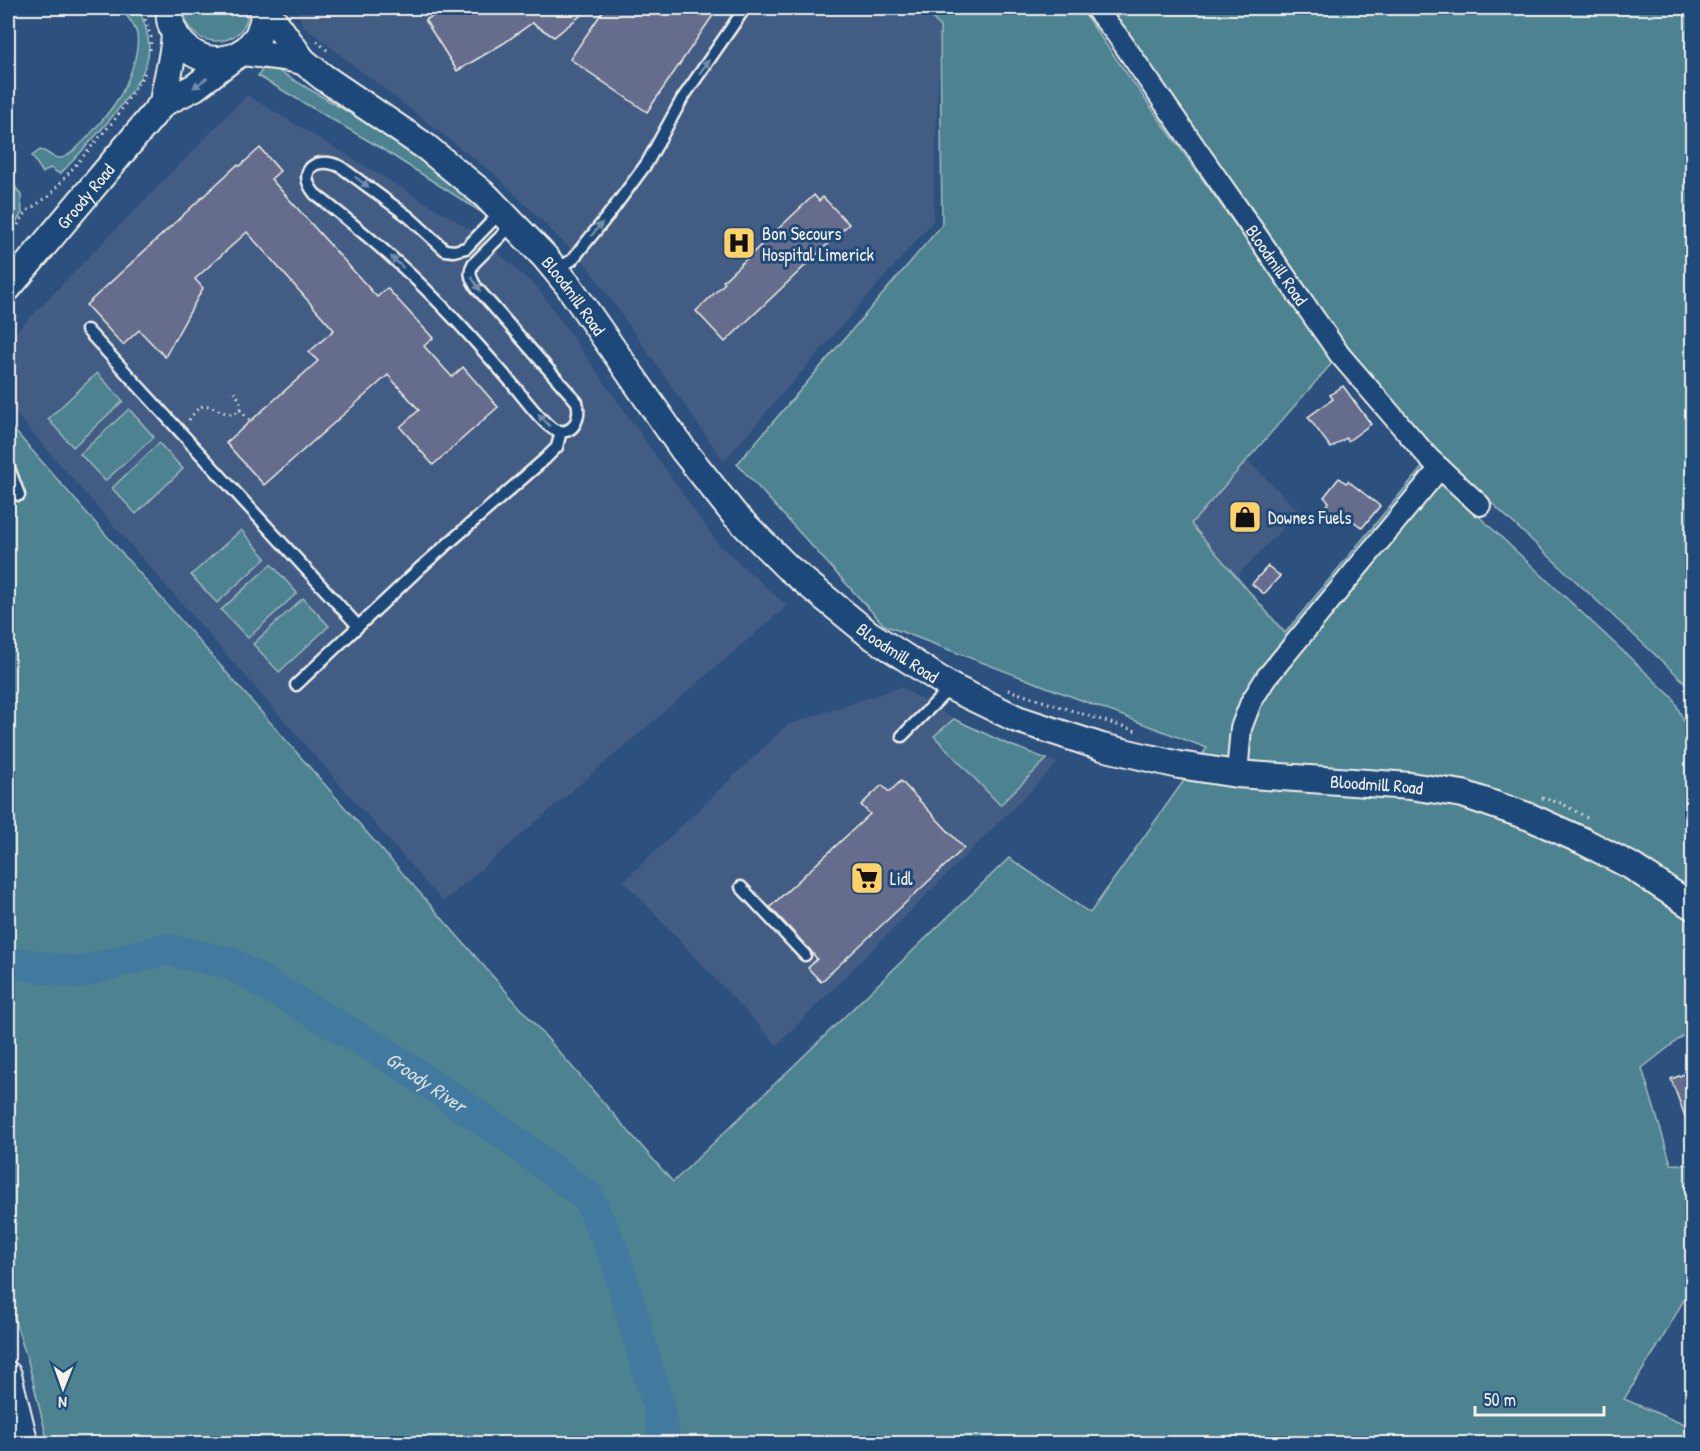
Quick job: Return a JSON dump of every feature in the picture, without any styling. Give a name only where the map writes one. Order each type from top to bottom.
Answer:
[{"type":"street","points":[[264,8],[310,51]]},
{"type":"street","points":[[163,103],[195,87],[247,49],[258,36],[263,22],[264,8]]},
{"type":"street","name":"Bloodmill Road","points":[[1095,8],[1117,35],[1340,355],[1429,458],[1480,505]]},
{"type":"street","points":[[170,15],[180,42],[190,52],[204,58],[219,60],[238,54],[284,57],[310,51]]},
{"type":"street","points":[[163,103],[174,52],[170,15]]},
{"type":"street","name":"Bloodmill Road","points":[[310,51],[322,77],[426,147],[486,196],[556,270],[684,451],[734,514],[787,567],[869,634],[951,687],[1017,719],[1102,747],[1179,765],[1237,774],[1410,786],[1463,794],[1530,817],[1583,841],[1631,866],[1692,906]]},
{"type":"street","name":"Groody Road","points":[[8,288],[163,103]]},
{"type":"street","points":[[1237,774],[1241,728],[1251,702],[1266,678],[1440,468]]},
{"type":"street","points":[[8,1375],[25,1443]]},
{"type":"lane","points":[[556,270],[572,260],[647,163],[682,99],[745,8]]},
{"type":"lane","points":[[332,162],[409,217],[445,250],[454,251],[465,248],[507,218],[473,264],[470,276],[476,287],[577,402],[579,410],[576,423],[567,430],[556,430],[545,423],[500,369],[447,312],[404,268],[315,194],[308,186],[307,177],[309,170],[316,164],[332,162]]},
{"type":"lane","points":[[87,330],[358,626]]},
{"type":"lane","points":[[296,685],[358,626],[545,459],[557,447],[561,431]]},
{"type":"lane","points":[[8,465],[19,495]]},
{"type":"lane","points":[[902,736],[951,687]]},
{"type":"lane","points":[[741,886],[805,955]]},
{"type":"path","points":[[141,8],[151,37],[150,56]]},
{"type":"path","points":[[310,51],[332,55]]},
{"type":"path","points":[[8,240],[27,212],[49,196],[116,118],[149,65]]},
{"type":"path","points":[[231,389],[239,397],[240,410],[250,422]]},
{"type":"path","points":[[166,417],[171,413],[188,421],[198,408],[203,406],[215,407],[228,414],[234,414],[240,410]]},
{"type":"path","points":[[1009,690],[1145,734]]},
{"type":"path","points":[[1538,797],[1561,803],[1591,819]]},
{"type":"shaded area","name":"Bon Secours Hospital Limerick","points":[[297,8],[922,8],[940,26],[933,221],[724,461],[586,264],[495,175],[302,25]]},
{"type":"shaded area","points":[[247,95],[473,231],[538,288],[718,544],[787,606],[443,902],[8,405],[8,340]]},
{"type":"shaded area","name":"Downes Fuels","points":[[1247,460],[1299,511],[1236,577],[1191,524]]},
{"type":"shaded area","points":[[901,687],[954,719],[1005,743],[1058,763],[777,1045],[624,881],[787,725]]},
{"type":"green space","points":[[120,8],[138,8],[143,19],[149,43],[144,70],[136,85],[111,118],[60,174],[50,168],[43,173],[32,156],[40,150],[57,158],[66,156],[92,132],[123,90],[133,67],[137,50],[137,35],[130,20]]},
{"type":"green space","points":[[185,8],[248,8],[245,23],[238,33],[228,39],[216,41],[204,39],[194,32],[187,22]]},
{"type":"green space","points":[[922,8],[1080,8],[1333,362],[1191,524],[1285,633],[1424,465],[1673,698],[1692,738],[1692,1029],[1642,1068],[1671,1164],[1692,1165],[1692,1285],[1658,1346],[1624,1399],[1692,1428],[1692,1443],[48,1443],[28,1361],[8,1300],[8,423],[673,1182],[1009,858],[1090,913],[1207,748],[884,625],[737,464],[942,225],[940,26]]},
{"type":"green space","points":[[1104,8],[1692,8],[1692,689],[1441,456],[1349,349],[1251,207]]},
{"type":"green space","points":[[266,64],[417,153],[484,209],[484,214],[379,147],[258,76]]},
{"type":"green space","points":[[8,176],[21,195],[22,213],[8,235]]},
{"type":"green space","points":[[97,373],[123,401],[73,447],[48,419]]},
{"type":"green space","points":[[129,409],[154,437],[105,481],[80,454]]},
{"type":"green space","points":[[159,443],[183,469],[136,514],[112,488]]},
{"type":"green space","points":[[241,530],[266,558],[217,603],[191,575]]},
{"type":"green space","points":[[271,564],[297,593],[248,638],[221,610]]},
{"type":"green space","points":[[303,598],[329,626],[279,672],[253,644]]},
{"type":"green space","points":[[954,719],[1005,743],[1047,759],[1000,805],[934,736]]},
{"type":"building","points":[[449,8],[590,8],[554,37],[532,23],[457,71],[425,20]]},
{"type":"building","points":[[605,8],[718,8],[647,112],[570,59]]},
{"type":"building","points":[[260,148],[280,171],[271,179],[377,297],[387,288],[433,338],[424,346],[452,377],[463,367],[498,407],[433,465],[400,427],[419,410],[388,375],[264,485],[226,443],[318,361],[309,352],[334,330],[247,232],[195,279],[203,288],[165,357],[139,330],[123,345],[86,305],[237,165],[240,166]]},
{"type":"building","points":[[814,195],[819,201],[823,197],[849,224],[725,342],[696,311],[725,283],[723,281]]},
{"type":"building","points":[[1343,386],[1371,424],[1348,441],[1346,438],[1331,448],[1308,417],[1333,399],[1330,395]]},
{"type":"building","points":[[1339,478],[1346,483],[1348,481],[1380,506],[1362,528],[1341,511],[1333,521],[1321,512],[1329,502],[1324,497]]},
{"type":"building","points":[[1268,566],[1280,576],[1264,594],[1252,584]]},
{"type":"building","name":"Lidl","points":[[901,781],[964,848],[821,982],[808,968],[817,959],[770,907],[870,814],[861,805],[882,785],[889,792]]},
{"type":"building","points":[[1692,1071],[1692,1132],[1691,1132],[1671,1079]]},
{"type":"waterway","name":"Groody River","points":[[8,960],[78,973],[165,949],[230,963],[389,1056],[503,1133],[588,1197],[615,1256],[658,1405],[665,1444]]},
{"type":"place","name":"Bon Secours Hospital Limerick","points":[[739,243]]},
{"type":"place","name":"Downes Fuels","points":[[1245,517]]},
{"type":"place","name":"Lidl","points":[[867,878]]}]
